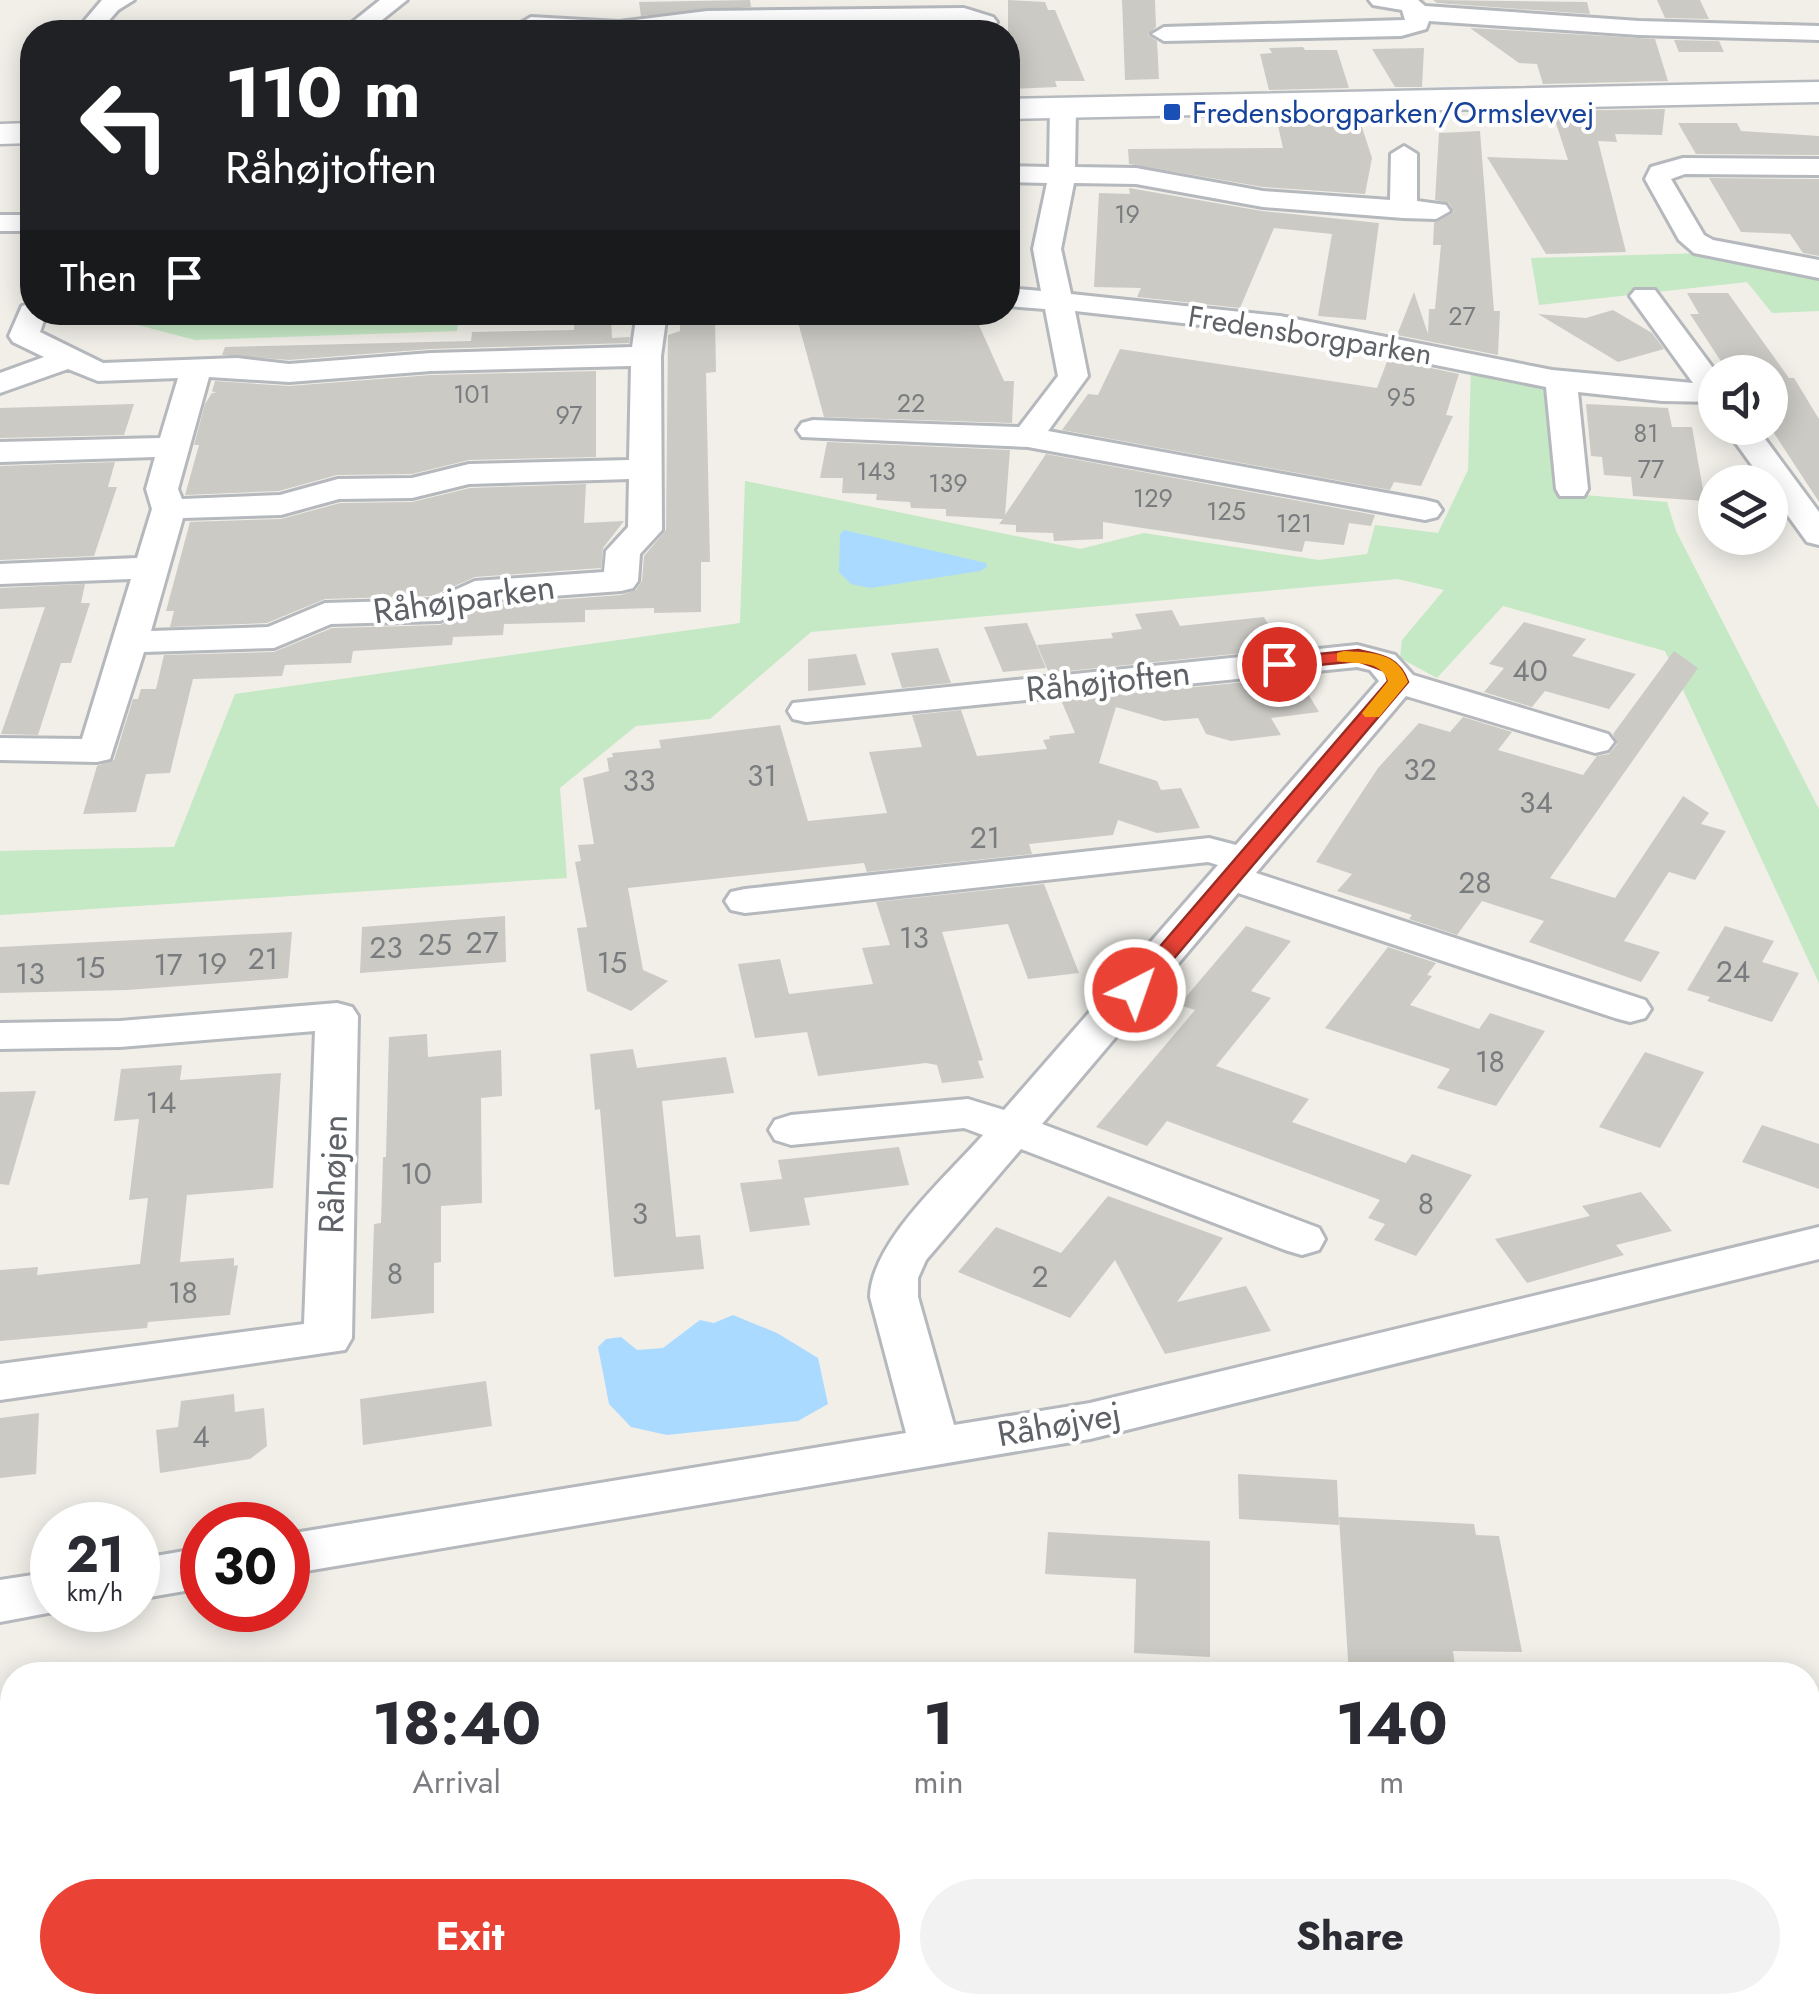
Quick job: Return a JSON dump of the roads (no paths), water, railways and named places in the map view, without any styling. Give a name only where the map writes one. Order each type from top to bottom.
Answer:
[{"type":"street","points":[[97,20],[110,5],[122,0]]},
{"type":"street","points":[[368,20],[395,0]]},
{"type":"street","points":[[1381,0],[1409,4],[1418,13],[1639,28],[1819,33]]},
{"type":"street","points":[[1623,0],[1639,28]]},
{"type":"street","points":[[1164,34],[1208,25],[1402,29],[1417,24],[1418,13]]},
{"type":"street","points":[[876,20],[964,15],[978,20]]},
{"type":"street","points":[[691,20],[730,20]]},
{"type":"street","points":[[1020,109],[1492,96],[1819,96]]},
{"type":"street","points":[[1028,437],[1072,376],[1047,249],[1062,174],[1063,108]]},
{"type":"street","points":[[1402,210],[1404,154]]},
{"type":"street","points":[[1819,167],[1683,166],[1660,172],[1658,179],[1693,240],[1704,247],[1819,269]]},
{"type":"street","points":[[1020,174],[1136,176],[1262,199],[1436,211]]},
{"type":"street","name":"Fredensborgparken","points":[[1645,296],[1698,369]]},
{"type":"street","name":"Fredensborgparken","points":[[1020,299],[1279,325],[1561,378],[1661,392],[1698,392]]},
{"type":"street","points":[[28,325],[24,336],[98,372],[237,366],[308,372],[430,362],[646,356]]},
{"type":"street","name":"Råhøjparken","points":[[131,642],[274,637],[326,614],[440,610],[475,592],[621,581],[623,551],[645,530],[646,356],[650,325]]},
{"type":"street","points":[[0,384],[69,358]]},
{"type":"street","points":[[0,750],[98,751],[168,509],[162,489],[196,368]]},
{"type":"street","points":[[1561,378],[1572,489]]},
{"type":"street","points":[[813,430],[1028,437],[1425,510]]},
{"type":"street","points":[[1753,445],[1819,535]]},
{"type":"street","points":[[0,452],[173,447]]},
{"type":"street","points":[[168,509],[280,505],[338,490],[412,488],[469,474],[645,470]]},
{"type":"street","points":[[0,574],[152,568]]},
{"type":"street","name":"Råhøjtoften","points":[[806,711],[1358,656],[1379,660],[1393,668],[1398,682],[1595,742]]},
{"type":"street","points":[[934,1444],[894,1297],[894,1278],[906,1253],[1398,682]]},
{"type":"street","points":[[745,902],[1209,850],[1239,870],[1630,1010]]},
{"type":"street","name":"Råhøjen","points":[[0,1036],[120,1034],[337,1016],[328,1338],[0,1382]]},
{"type":"street","points":[[791,1130],[968,1113],[1302,1238]]},
{"type":"street","name":"Råhøjvej","points":[[310,1550],[1090,1421],[1819,1243]]},
{"type":"street","points":[[0,1601],[30,1596]]},
{"type":"water","points":[[844,530],[986,563],[987,567],[870,588],[851,584],[839,572],[840,534]]},
{"type":"water","points":[[733,1315],[777,1333],[818,1358],[828,1404],[798,1421],[667,1435],[631,1427],[609,1404],[598,1347],[606,1339],[621,1337],[637,1350],[663,1348],[700,1320],[714,1323]]},
{"type":"waterway","points":[[1535,88],[1638,86]]},
{"type":"waterway","points":[[1427,90],[1505,88]]},
{"type":"place","name":"Fredensborgparken/Ormslevvej","points":[[1172,112]]}]
